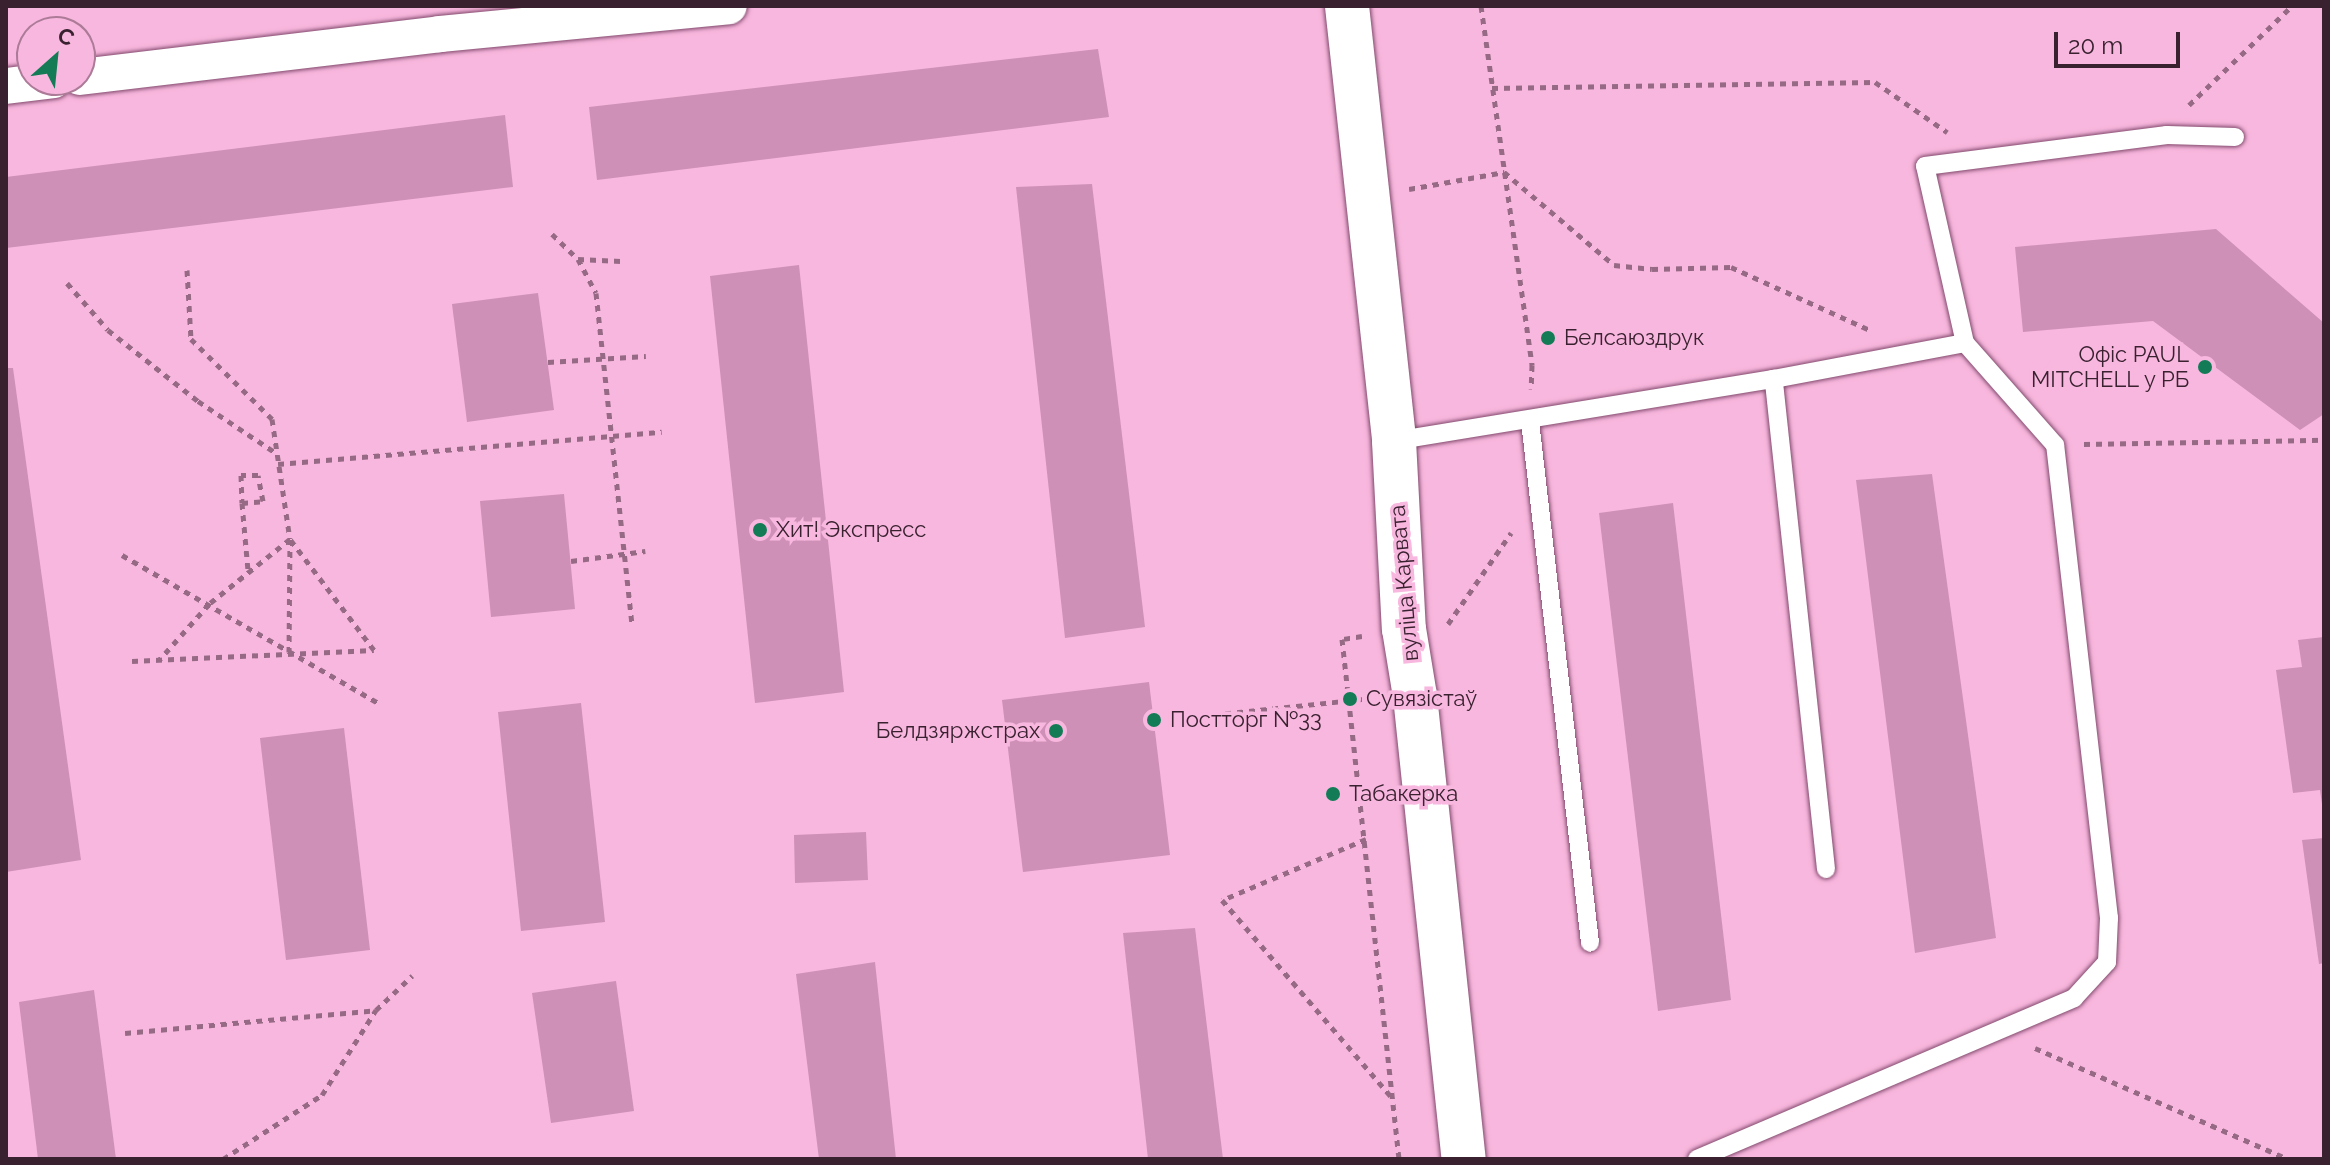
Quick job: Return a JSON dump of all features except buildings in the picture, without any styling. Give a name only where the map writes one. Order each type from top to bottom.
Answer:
[{"type":"street","points":[[96,75],[440,34],[729,6]]},
{"type":"street","name":"вуліца Карвата","points":[[1347,6],[1394,441],[1404,629],[1415,696],[1464,1159]]},
{"type":"lane","points":[[1697,1159],[2074,998],[2107,962],[2109,918],[2055,445],[1965,343],[1925,166],[2167,135],[2235,137]]},
{"type":"lane","points":[[1394,441],[1530,421],[1965,343]]},
{"type":"lane","points":[[1774,379],[1826,869]]},
{"type":"lane","points":[[1530,421],[1590,943]]},
{"type":"path","points":[[1481,6],[1532,365],[1530,421]]},
{"type":"path","points":[[2167,135],[2187,107],[2292,6]]},
{"type":"path","points":[[1492,88],[1875,82],[1984,158]]},
{"type":"path","points":[[1401,190],[1504,172]]},
{"type":"path","points":[[1504,172],[1614,265],[1652,269],[1731,267],[1919,352]]},
{"type":"path","points":[[552,234],[578,259],[596,293],[632,624]]},
{"type":"path","points":[[578,259],[621,261]]},
{"type":"path","points":[[187,270],[191,339],[272,419],[290,539],[289,652]]},
{"type":"path","points":[[67,283],[108,330],[198,401],[277,454]]},
{"type":"path","points":[[548,362],[646,356]]},
{"type":"path","points":[[278,464],[662,432]]},
{"type":"path","points":[[2055,445],[2324,440]]},
{"type":"path","points":[[242,503],[263,501],[258,475],[241,475],[242,503],[248,571]]},
{"type":"path","points":[[1445,628],[1538,493]]},
{"type":"path","points":[[160,659],[209,604],[290,539]]},
{"type":"path","points":[[132,661],[374,650],[290,539]]},
{"type":"path","points":[[571,561],[645,551]]},
{"type":"path","points":[[122,555],[380,704]]},
{"type":"path","points":[[1369,636],[1342,639],[1399,1159]]},
{"type":"path","points":[[1201,716],[1350,699],[1415,696]]},
{"type":"path","points":[[1366,839],[1222,900],[1393,1099]]},
{"type":"path","points":[[223,1159],[322,1095],[376,1010],[412,976]]},
{"type":"path","points":[[125,1033],[376,1010]]},
{"type":"path","points":[[1998,1031],[2288,1159]]},
{"type":"place","name":"Белсаюздрук","points":[[1548,338]]},
{"type":"place","name":"Офіс PAUL MITCHELL у РБ","points":[[2205,367]]},
{"type":"place","name":"Хит! Экспресс","points":[[760,530]]},
{"type":"place","name":"Сувязістаў","points":[[1350,699]]},
{"type":"place","name":"Постторг №33","points":[[1154,720]]},
{"type":"place","name":"Белдзяржстрах","points":[[1056,731]]},
{"type":"place","name":"Табакерка","points":[[1333,794]]}]
